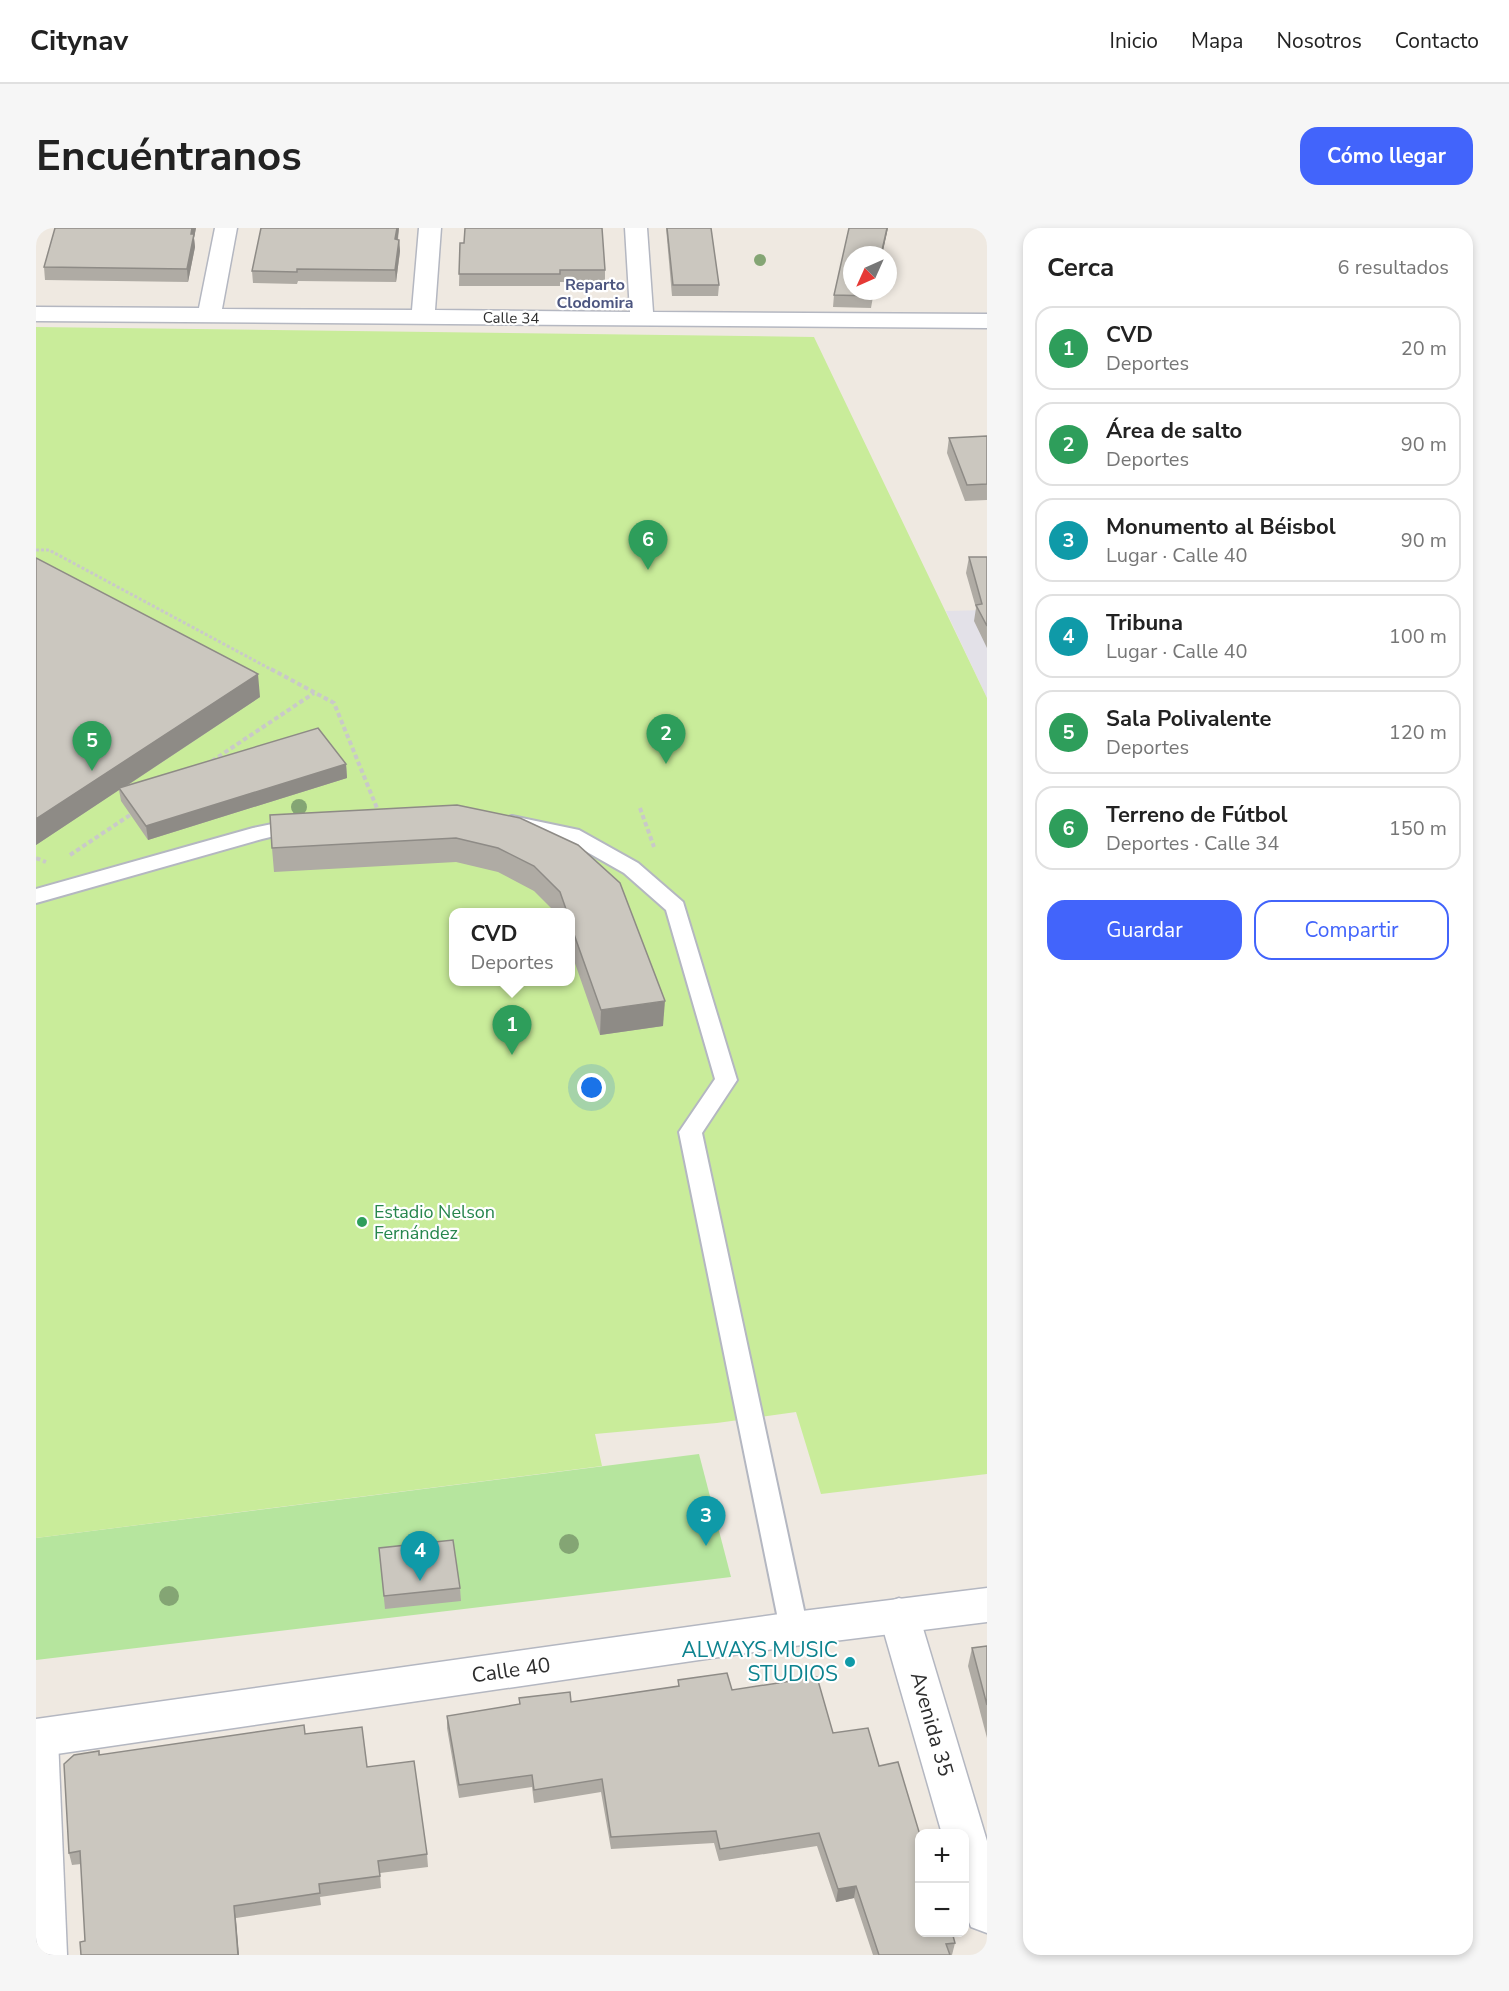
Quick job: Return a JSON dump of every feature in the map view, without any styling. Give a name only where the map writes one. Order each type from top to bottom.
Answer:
[{"type":"street","points":[[209,316],[226,228]]},
{"type":"street","points":[[423,317],[430,228]]},
{"type":"street","points":[[636,228],[642,319]]},
{"type":"street","name":"Calle 34","points":[[36,314],[987,321]]},
{"type":"street","name":"Calle 40","points":[[36,1738],[794,1629],[987,1605]]},
{"type":"street","name":"Avenida 35","points":[[899,1616],[962,1829]]},
{"type":"street","points":[[36,1738],[45,1955]]},
{"type":"street","name":"Avenida 35","points":[[969,1852],[987,1912]]},
{"type":"lane","points":[[36,896],[260,833],[319,820],[379,814]]},
{"type":"lane","points":[[487,816],[572,835],[631,868],[676,907],[726,1080],[690,1132],[794,1629]]},
{"type":"path","points":[[36,550],[49,550],[334,703],[379,814]]},
{"type":"path","points":[[207,764],[314,693]]},
{"type":"path","points":[[61,861],[139,809]]},
{"type":"shaded area","points":[[987,610],[987,698],[946,611]]},
{"type":"green space","points":[[36,327],[814,337],[987,698],[987,1474],[821,1494],[796,1412],[717,1423],[595,1434],[602,1466],[36,1538]]},
{"type":"green space","points":[[699,1454],[731,1577],[36,1660],[36,1538]]},
{"type":"building","points":[[55,228],[192,228],[191,234],[194,234],[187,269],[44,267]]},
{"type":"building","points":[[261,228],[397,228],[395,239],[399,240],[395,270],[252,271]]},
{"type":"building","points":[[465,228],[602,228],[605,270],[560,270],[560,274],[459,274],[460,243],[464,243]]},
{"type":"building","points":[[667,228],[711,228],[719,285],[673,285]]},
{"type":"building","points":[[849,228],[887,228],[883,246],[845,246]]},
{"type":"building","points":[[843,255],[843,295],[834,295]]},
{"type":"building","points":[[987,436],[987,484],[967,485],[949,438]]},
{"type":"building","points":[[969,557],[987,557],[987,626],[976,605],[982,604]]},
{"type":"building","points":[[36,558],[258,674],[36,819]]},
{"type":"building","points":[[318,728],[346,764],[146,826],[119,788]]},
{"type":"building","points":[[457,805],[520,818],[578,845],[620,883],[665,1001],[601,1010],[575,937],[575,908],[566,908],[560,892],[534,866],[498,848],[456,838],[272,848],[270,815]]},
{"type":"building","points":[[453,1540],[460,1588],[384,1596],[379,1548]]},
{"type":"building","points":[[987,1646],[987,1705],[972,1648]]},
{"type":"building","points":[[727,1673],[732,1690],[817,1677],[833,1733],[868,1728],[879,1766],[898,1762],[918,1829],[915,1829],[915,1937],[953,1937],[955,1943],[946,1944],[950,1955],[879,1955],[856,1886],[838,1889],[819,1833],[720,1849],[716,1831],[611,1837],[602,1779],[534,1790],[532,1775],[459,1785],[447,1716],[520,1704],[519,1698],[570,1692],[571,1702],[679,1686],[678,1680]]},
{"type":"building","points":[[304,1725],[305,1734],[362,1727],[367,1767],[414,1761],[427,1854],[378,1861],[380,1876],[319,1884],[320,1893],[234,1906],[238,1955],[81,1955],[80,1942],[85,1941],[80,1851],[69,1853],[64,1764],[74,1755],[99,1751],[99,1755]]},
{"type":"place","name":"Terreno de Fútbol","points":[[648,570]]},
{"type":"place","name":"Área de salto","points":[[666,764]]},
{"type":"place","name":"Sala Polivalente","points":[[92,771]]},
{"type":"place","name":"CVD","points":[[512,1055]]},
{"type":"place","name":"Estadio Nelson Fernández","points":[[362,1222]]},
{"type":"place","name":"Monumento al Béisbol","points":[[706,1546]]},
{"type":"place","name":"Tribuna","points":[[420,1581]]},
{"type":"place","name":"ALWAYS MUSIC STUDIOS","points":[[850,1662]]},
{"type":"district","name":"Reparto Clodomira","points":[[595,294]]}]
